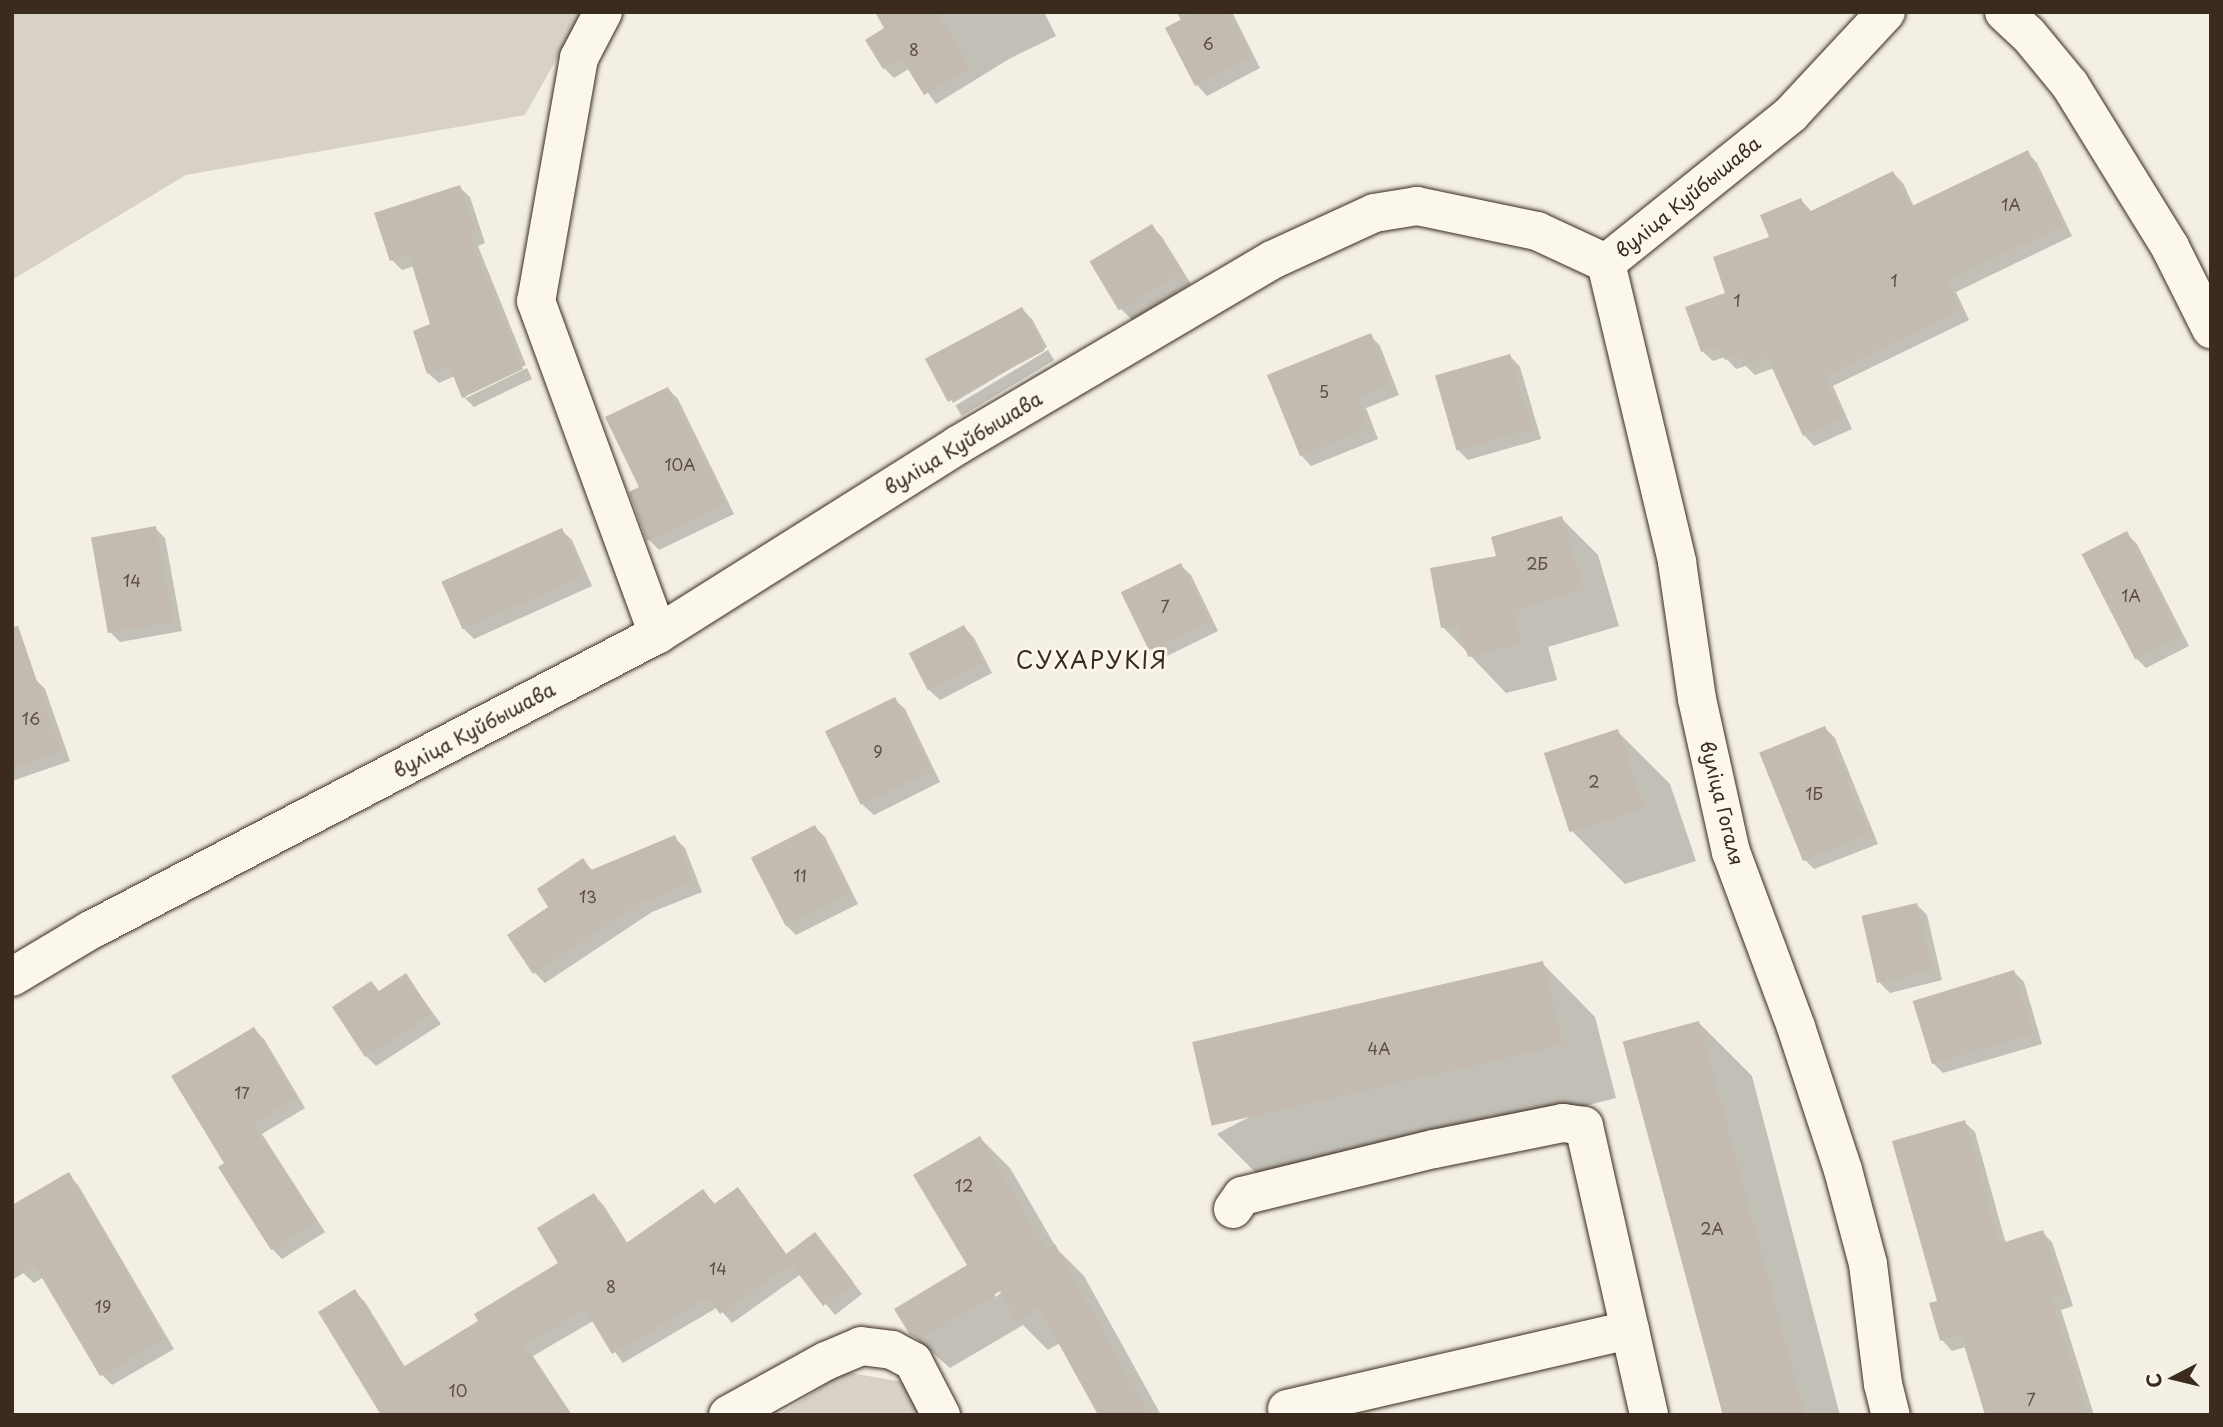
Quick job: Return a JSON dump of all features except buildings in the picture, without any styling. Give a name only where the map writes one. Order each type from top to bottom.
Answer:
[{"type":"street","points":[[603,12],[579,58],[536,300],[658,635]]},
{"type":"street","name":"вуліца Куйбышава","points":[[12,977],[89,931],[658,635],[958,444],[1272,260],[1374,213],[1418,206],[1537,231],[1606,263],[1791,114],[1886,12]]},
{"type":"street","points":[[2004,12],[2028,34],[2070,85],[2170,247],[2211,329]]},
{"type":"street","name":"вуліца Гогаля","points":[[1606,263],[1677,562],[1697,699],[1731,852],[1796,1027],[1843,1170],[1868,1264],[1883,1384],[1891,1415]]},
{"type":"street","points":[[1233,1209],[1242,1196],[1434,1149],[1563,1123],[1584,1126],[1648,1415]]},
{"type":"street","points":[[1287,1409],[1630,1330]]},
{"type":"street","points":[[728,1415],[826,1361],[861,1346],[892,1350],[913,1361],[941,1415]]},
{"type":"shaded area","points":[[12,12],[583,12],[525,115],[186,175],[12,280]]},
{"type":"shaded area","points":[[845,1372],[909,1383],[924,1415],[779,1415]]},
{"type":"district","name":"СУХАРУКІЯ","points":[[1092,660]]}]
